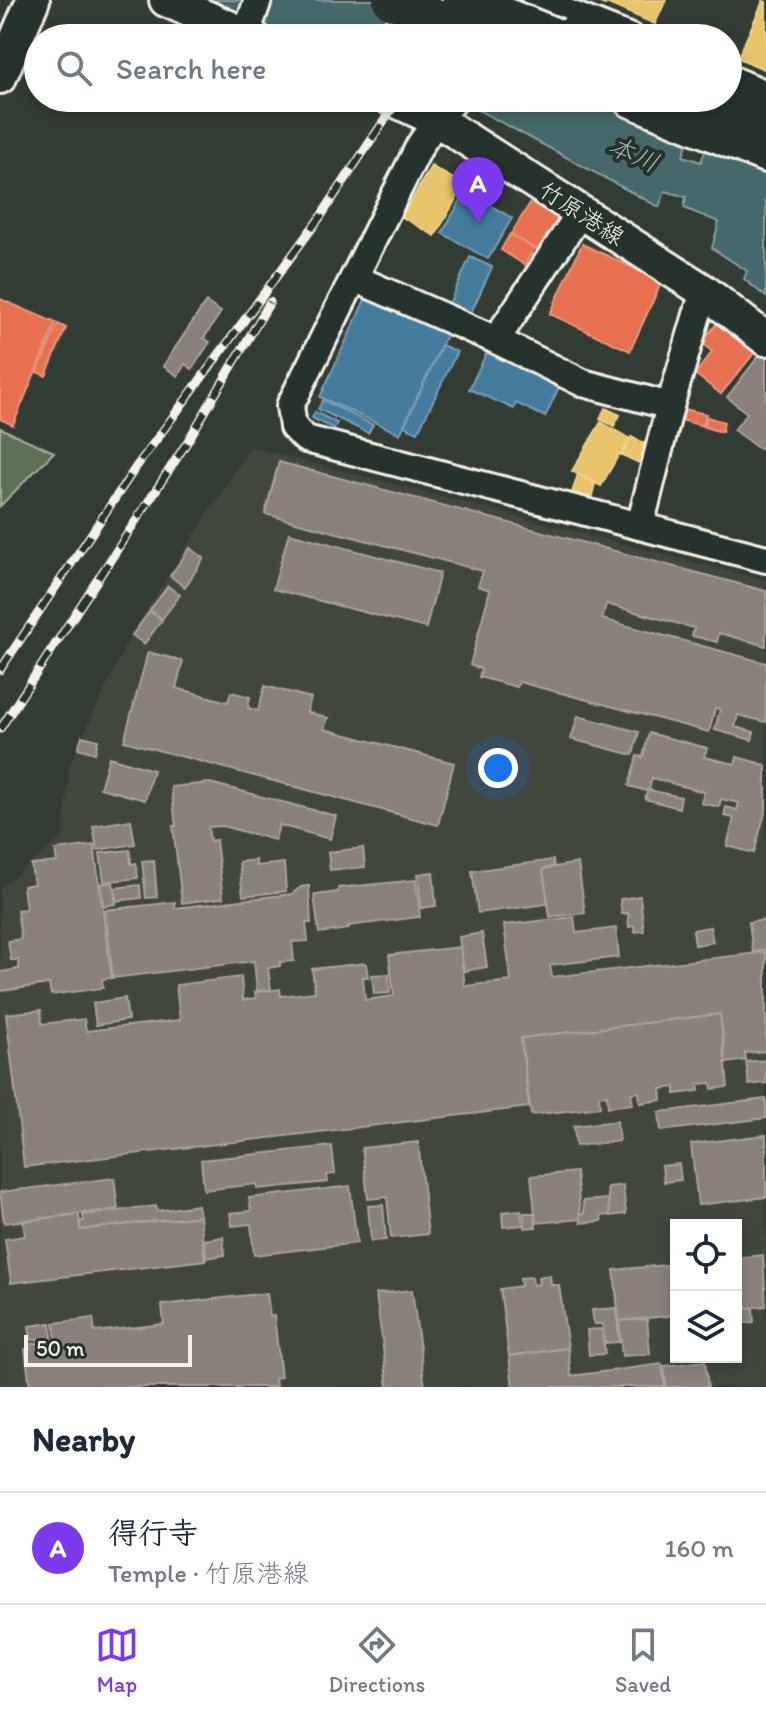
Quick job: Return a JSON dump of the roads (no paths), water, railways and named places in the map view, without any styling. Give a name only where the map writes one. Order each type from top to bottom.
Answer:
[{"type":"highway","points":[[392,0],[451,24]]},
{"type":"highway","points":[[462,0],[521,24]]},
{"type":"highway","points":[[666,112],[766,153]]},
{"type":"highway","points":[[739,112],[766,123]]},
{"type":"main road","points":[[0,77],[33,0]]},
{"type":"main road","points":[[166,0],[252,23]]},
{"type":"main road","name":"竹原港線","points":[[455,112],[580,213],[704,291],[766,339]]},
{"type":"street","points":[[504,24],[522,1],[590,24]]},
{"type":"street","points":[[742,84],[766,94]]},
{"type":"street","points":[[445,112],[420,145],[290,406],[293,427],[306,439],[766,559]]},
{"type":"street","points":[[496,340],[580,213]]},
{"type":"street","points":[[354,278],[496,340],[583,383],[670,406]]},
{"type":"street","points":[[640,526],[670,406],[704,291]]},
{"type":"water","points":[[213,0],[503,0],[565,24],[258,24]]},
{"type":"water","name":"本川","points":[[742,101],[766,106],[766,297],[744,279],[747,271],[712,248],[719,222],[684,208],[686,197],[665,191],[659,207],[482,112],[698,112],[683,156],[701,162],[721,112],[742,112]]},
{"type":"railway","points":[[447,24],[463,0]]},
{"type":"railway","points":[[0,670],[136,467],[321,216],[390,112]]},
{"type":"railway","points":[[0,729],[186,444],[270,302]]},
{"type":"place","name":"得行寺","points":[[478,223]]}]
